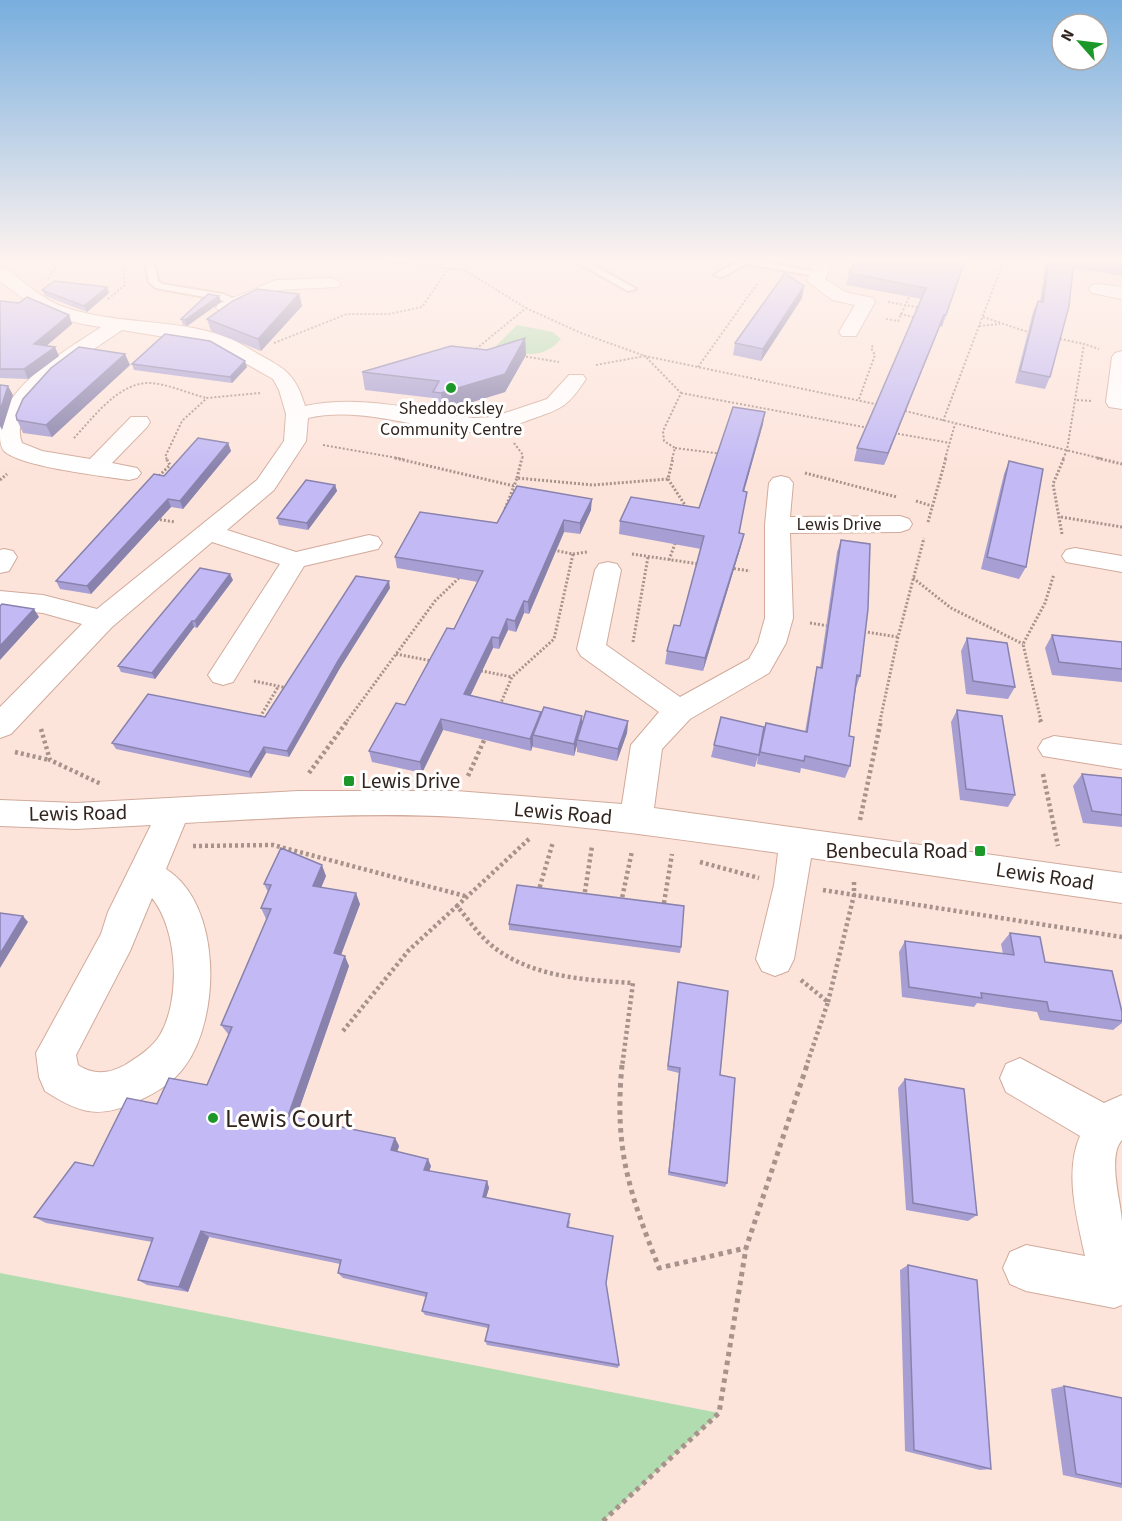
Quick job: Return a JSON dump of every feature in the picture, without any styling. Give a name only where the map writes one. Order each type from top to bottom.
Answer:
[{"type":"street","points":[[108,331],[32,387],[12,417],[7,432],[13,447],[36,457],[129,473]]},
{"type":"street","points":[[0,726],[102,620],[266,485],[294,441],[297,414],[290,390],[280,375],[220,341],[169,331]]},
{"type":"street","points":[[192,334],[195,331]]},
{"type":"street","points":[[1121,357],[1121,379],[1117,402],[1122,403]]},
{"type":"street","points":[[297,414],[330,407],[351,407],[473,425],[495,424],[555,404],[580,373]]},
{"type":"street","points":[[9,386],[32,387]]},
{"type":"street","points":[[95,467],[139,422]]},
{"type":"street","name":"Lewis Drive","points":[[635,831],[647,745],[679,711],[759,666],[772,643],[779,618],[777,525],[781,483]]},
{"type":"street","name":"Lewis Drive","points":[[777,525],[900,524]]},
{"type":"street","points":[[210,533],[295,560],[369,543]]},
{"type":"street","points":[[1063,554],[1122,564]]},
{"type":"street","points":[[610,558],[591,649],[679,711]]},
{"type":"street","points":[[223,675],[295,560]]},
{"type":"street","points":[[0,600],[43,604],[102,620]]},
{"type":"street","points":[[1046,746],[1122,757]]},
{"type":"street","name":"Lewis Road","points":[[0,813],[76,816],[298,804],[456,804],[635,831],[796,841],[1122,888]]},
{"type":"street","points":[[151,863],[186,920],[193,979],[178,1043],[148,1076],[101,1093],[79,1090],[59,1077],[56,1053],[117,939],[126,912],[174,811]]},
{"type":"street","points":[[775,959],[791,885],[796,841]]},
{"type":"street","points":[[1020,1078],[1113,1122],[1096,1147],[1093,1172],[1114,1285],[1026,1268]]},
{"type":"path","points":[[245,354],[304,331]]},
{"type":"path","points":[[485,350],[476,349],[498,331]]},
{"type":"path","points":[[577,331],[645,356],[859,399],[1122,464]]},
{"type":"path","points":[[698,367],[724,331]]},
{"type":"path","points":[[943,421],[977,331]]},
{"type":"path","points":[[1025,331],[1039,335]]},
{"type":"path","points":[[1051,337],[1084,344],[1121,357]]},
{"type":"path","points":[[859,399],[875,355],[871,348],[877,339]]},
{"type":"path","points":[[1065,879],[1043,773],[1046,746],[1023,644],[1048,595],[1063,554],[1061,517],[1053,484],[1067,450],[1084,344]]},
{"type":"path","points":[[512,354],[580,373],[645,356]]},
{"type":"path","points":[[645,356],[681,393],[879,430]]},
{"type":"path","points":[[158,477],[170,465],[165,457],[182,421],[207,398],[290,390]]},
{"type":"path","points":[[681,393],[663,431],[664,441],[675,448],[668,479],[687,509]]},
{"type":"path","points":[[495,424],[511,438],[523,455],[503,514]]},
{"type":"path","points":[[927,525],[955,424]]},
{"type":"path","points":[[891,432],[950,443]]},
{"type":"path","points":[[294,441],[406,460],[514,486]]},
{"type":"path","points":[[517,478],[576,486],[632,485],[668,479]]},
{"type":"path","points":[[1061,517],[1122,527]]},
{"type":"path","points":[[155,519],[189,524],[210,533]]},
{"type":"path","points":[[603,1521],[719,1413],[746,1248],[828,1002],[854,895],[854,849],[898,637],[924,536]]},
{"type":"path","points":[[669,560],[676,539]]},
{"type":"path","points":[[550,550],[610,558],[648,557],[701,564]]},
{"type":"path","points":[[498,709],[512,677],[555,639],[573,554]]},
{"type":"path","points":[[617,667],[631,656],[648,557]]},
{"type":"path","points":[[723,567],[777,575]]},
{"type":"path","points":[[298,804],[304,780],[435,601],[461,576]]},
{"type":"path","points":[[913,578],[932,597],[951,610],[1023,644]]},
{"type":"path","points":[[779,618],[833,627]]},
{"type":"path","points":[[855,630],[898,637]]},
{"type":"path","points":[[396,654],[443,663]]},
{"type":"path","points":[[466,668],[512,677]]},
{"type":"path","points":[[50,760],[42,735],[39,713],[51,673]]},
{"type":"path","points":[[223,675],[294,690]]},
{"type":"path","points":[[260,717],[278,687]]},
{"type":"path","points":[[456,804],[489,730]]},
{"type":"path","points":[[10,751],[50,760],[111,788]]},
{"type":"path","points":[[620,904],[635,831],[672,854],[683,857]]},
{"type":"path","points":[[538,893],[556,832]]},
{"type":"path","points":[[343,1031],[409,950],[532,836]]},
{"type":"path","points":[[584,899],[594,836]]},
{"type":"path","points":[[151,863],[189,846],[273,845],[465,896]]},
{"type":"path","points":[[663,909],[672,854]]},
{"type":"path","points":[[693,860],[791,885],[1122,937]]},
{"type":"path","points":[[457,906],[491,946],[529,967],[588,980],[633,984],[620,1087],[620,1142],[633,1196],[659,1268],[746,1248]]},
{"type":"path","points":[[775,959],[828,1002]]},
{"type":"green space","points":[[511,331],[548,331],[553,332],[561,339],[546,351],[538,353],[530,354],[494,348]]},
{"type":"green space","points":[[0,1273],[719,1413],[603,1521],[0,1521]]},
{"type":"building","points":[[0,331],[50,331],[34,344],[55,347],[24,369],[0,369]]},
{"type":"building","points":[[238,331],[265,331],[258,339]]},
{"type":"building","points":[[744,331],[775,331],[763,349],[735,343]]},
{"type":"building","points":[[907,331],[938,331],[888,453],[857,448]]},
{"type":"building","points":[[1030,331],[1062,331],[1050,377],[1020,371]]},
{"type":"building","points":[[165,334],[210,341],[245,361],[230,377],[132,364]]},
{"type":"building","points":[[525,338],[505,374],[441,393],[433,392],[439,381],[362,372],[451,346],[487,350]]},
{"type":"building","points":[[79,347],[125,354],[46,425],[17,420],[16,415],[23,399],[51,368]]},
{"type":"building","points":[[0,385],[8,386],[0,411]]},
{"type":"building","points":[[733,407],[765,412],[743,491],[747,492],[739,533],[744,534],[705,658],[667,651],[674,625],[680,626],[704,536],[620,521],[631,497],[699,508]]},
{"type":"building","points":[[198,438],[228,443],[180,501],[168,499],[87,586],[56,581],[154,474],[164,476]]},
{"type":"building","points":[[1009,461],[1043,469],[1026,567],[987,557]]},
{"type":"building","points":[[306,480],[335,485],[307,523],[277,518]]},
{"type":"building","points":[[517,486],[592,499],[580,523],[564,520],[528,602],[524,601],[515,621],[507,619],[499,638],[492,637],[464,694],[541,712],[530,739],[441,719],[420,762],[369,751],[396,703],[405,705],[447,628],[454,629],[483,571],[395,557],[420,512],[497,523]]},
{"type":"building","points":[[841,540],[870,544],[868,609],[860,676],[857,675],[849,736],[854,737],[850,766],[805,756],[804,761],[760,752],[766,723],[807,732],[817,667],[822,668]]},
{"type":"building","points":[[200,568],[230,574],[152,673],[118,666]]},
{"type":"building","points":[[356,576],[389,581],[338,661],[287,751],[264,747],[249,772],[112,743],[148,694],[265,717]]},
{"type":"building","points":[[2,604],[34,609],[0,646],[0,606]]},
{"type":"building","points":[[1052,635],[1122,642],[1122,669],[1059,662]]},
{"type":"building","points":[[967,638],[1007,643],[1015,687],[973,681]]},
{"type":"building","points":[[544,707],[582,716],[574,744],[533,735]]},
{"type":"building","points":[[957,710],[1002,716],[1015,795],[966,789]]},
{"type":"building","points":[[586,711],[628,721],[618,749],[577,740]]},
{"type":"building","points":[[721,717],[764,727],[759,755],[714,745]]},
{"type":"building","points":[[1082,774],[1122,778],[1122,815],[1092,811]]},
{"type":"building","name":"Lewis Court","points":[[281,848],[322,865],[313,886],[356,893],[334,953],[345,956],[288,1116],[395,1138],[391,1150],[428,1159],[424,1170],[487,1181],[483,1197],[570,1214],[567,1227],[613,1236],[606,1283],[619,1365],[485,1341],[489,1325],[422,1311],[427,1293],[338,1273],[341,1260],[201,1231],[179,1287],[138,1280],[153,1238],[34,1217],[75,1162],[93,1166],[127,1098],[157,1104],[169,1078],[207,1085],[232,1027],[221,1025],[271,909],[261,908],[271,885],[264,884]]},
{"type":"building","points":[[517,885],[684,906],[681,947],[509,924]]},
{"type":"building","points":[[0,913],[23,916],[0,954]]},
{"type":"building","points":[[1010,933],[1040,937],[1045,962],[1112,971],[1122,1021],[1049,1011],[1047,1002],[981,993],[982,998],[909,987],[905,941],[1014,955]]},
{"type":"building","points":[[678,982],[728,991],[720,1075],[735,1078],[727,1183],[669,1172],[680,1068],[668,1066]]},
{"type":"building","points":[[905,1079],[964,1089],[977,1215],[913,1203]]},
{"type":"building","points":[[908,1265],[977,1280],[991,1469],[914,1450]]},
{"type":"building","points":[[1064,1386],[1122,1398],[1122,1484],[1076,1474]]},
{"type":"place","name":"Sheddocksley Community Centre","points":[[451,388]]},
{"type":"place","name":"Lewis Drive","points":[[349,781]]},
{"type":"place","name":"Benbecula Road","points":[[980,851]]},
{"type":"place","name":"Lewis Court","points":[[213,1118]]}]
